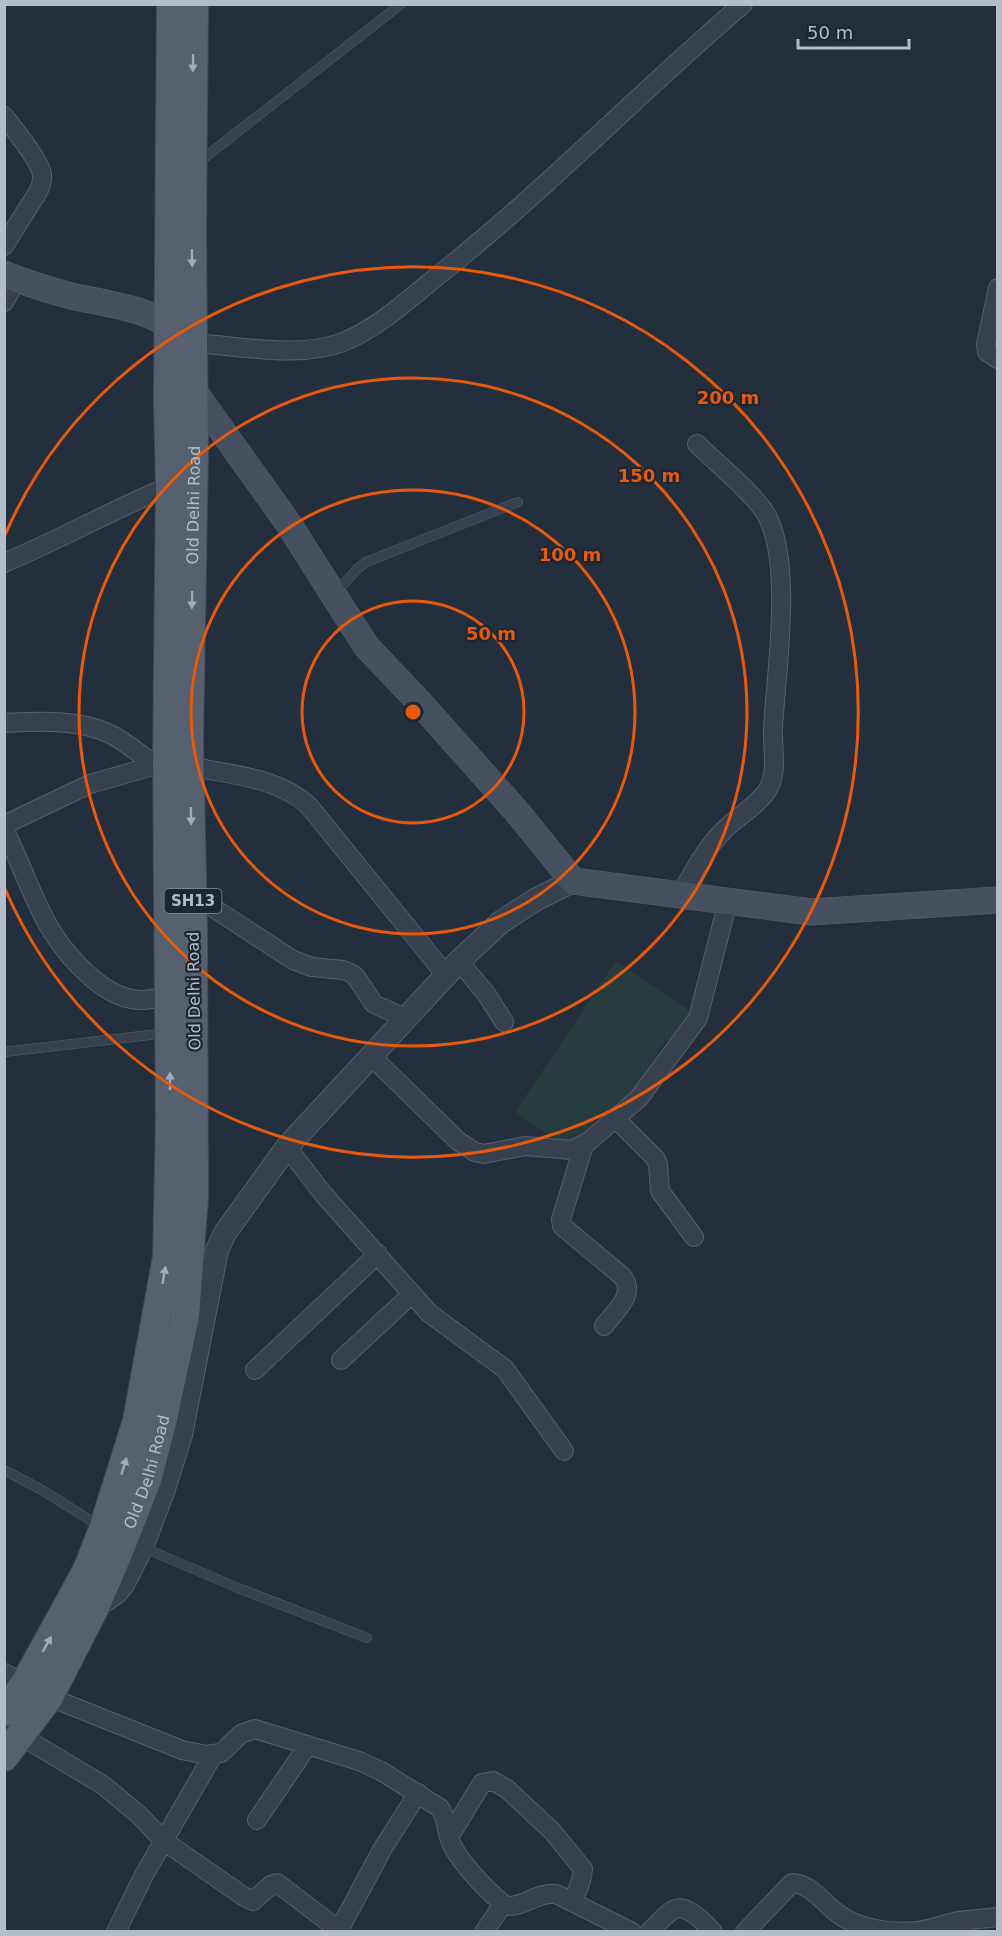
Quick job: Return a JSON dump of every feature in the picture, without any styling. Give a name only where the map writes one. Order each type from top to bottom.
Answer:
[{"type":"main road","name":"Old Delhi Road","points":[[13,1746],[49,1697],[95,1607],[147,1480],[185,1317],[194,1197],[192,894],[171,764],[194,451],[168,322],[171,4]]},
{"type":"main road","name":"Old Delhi Road","points":[[4,1712],[15,1678],[88,1568],[103,1529],[137,1421],[167,1257],[171,764],[170,486],[181,388],[194,343],[192,167],[194,4]]},
{"type":"main road","points":[[11,277],[71,296],[117,304],[168,322],[194,343]]},
{"type":"main road","points":[[181,388],[288,523],[366,645],[502,796],[573,881],[812,912],[998,900]]},
{"type":"street","points":[[194,343],[290,351],[306,350],[343,342],[370,327],[495,230],[682,56],[743,4]]},
{"type":"street","points":[[4,116],[35,159],[43,175],[38,192],[4,246]]},
{"type":"street","points":[[4,302],[11,277]]},
{"type":"street","points":[[998,288],[986,344],[987,352],[998,359]]},
{"type":"street","points":[[680,895],[715,840],[769,790],[773,770],[773,730],[779,662],[781,580],[772,528],[757,503],[697,444]]},
{"type":"street","points":[[4,562],[170,486]]},
{"type":"street","points":[[4,723],[86,725],[98,728],[171,764],[275,784],[299,796],[384,895],[453,968],[487,995],[504,1022]]},
{"type":"street","points":[[169,996],[142,1000],[119,996],[102,987],[83,971],[55,939],[40,913],[9,852],[4,827],[90,784],[171,764]]},
{"type":"street","points":[[95,1607],[121,1588],[142,1547],[181,1435],[217,1250],[225,1233],[286,1147],[453,968],[501,922],[535,900],[573,881]]},
{"type":"street","points":[[192,894],[293,960],[312,967],[351,973],[374,1004],[405,1018]]},
{"type":"street","points":[[370,1055],[451,1135],[475,1152],[484,1154],[525,1146],[566,1151],[584,1145],[639,1098],[698,1018],[728,901]]},
{"type":"street","points":[[615,1119],[655,1158],[658,1164],[660,1191],[694,1237]]},
{"type":"street","points":[[584,1145],[561,1219],[562,1226],[623,1277],[628,1284],[629,1290],[626,1297],[604,1326]]},
{"type":"street","points":[[286,1147],[324,1195],[439,1322],[505,1369],[564,1451]]},
{"type":"street","points":[[255,1370],[378,1254]]},
{"type":"street","points":[[341,1360],[412,1294]]},
{"type":"street","points":[[49,1697],[182,1750],[206,1755],[221,1753],[241,1734],[255,1729],[359,1761],[381,1771],[440,1808],[444,1814],[448,1838],[454,1849],[479,1882],[502,1904],[515,1907],[537,1896],[548,1893],[556,1894],[632,1932]]},
{"type":"street","points":[[257,1820],[308,1745]]},
{"type":"street","points":[[13,1746],[103,1785],[139,1815],[164,1841],[243,1896],[253,1901],[271,1885],[277,1883],[342,1930],[382,1848],[418,1793]]},
{"type":"street","points":[[116,1932],[144,1875],[213,1755]]},
{"type":"street","points":[[448,1838],[482,1783],[487,1780],[499,1783],[546,1824],[583,1869],[573,1901]]},
{"type":"street","points":[[745,1932],[792,1883],[804,1886],[854,1928],[918,1930],[962,1926],[998,1917]]},
{"type":"street","points":[[484,1932],[502,1904]]},
{"type":"street","points":[[650,1931],[672,1910],[679,1908],[687,1910],[713,1932]]},
{"type":"lane","points":[[192,167],[401,4]]},
{"type":"lane","points":[[334,595],[366,562],[518,502]]},
{"type":"lane","points":[[4,1052],[169,1033]]},
{"type":"lane","points":[[4,1470],[42,1490],[103,1529]]},
{"type":"lane","points":[[142,1547],[238,1588],[367,1638]]},
{"type":"green space","points":[[616,961],[695,1014],[663,1045],[635,1090],[593,1123],[569,1149],[515,1112]]}]
